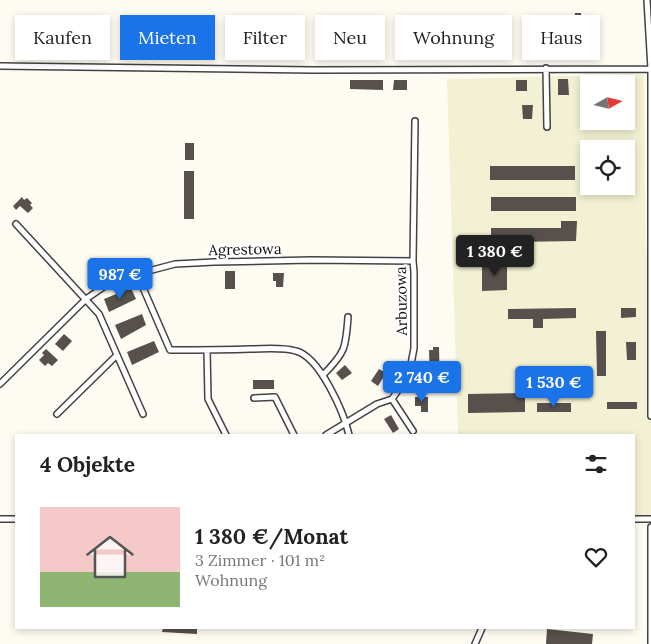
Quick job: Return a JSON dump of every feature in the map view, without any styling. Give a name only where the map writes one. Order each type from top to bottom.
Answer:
[{"type":"street","points":[[647,0],[651,69],[651,416]]},
{"type":"street","points":[[0,66],[304,70],[651,69]]},
{"type":"street","points":[[546,68],[547,126]]},
{"type":"street","name":"Arbuzowa","points":[[328,434],[378,404],[392,399],[409,376],[413,362],[415,122]]},
{"type":"street","points":[[16,224],[99,314],[143,414]]},
{"type":"street","name":"Agrestowa","points":[[0,384],[86,299],[108,284],[136,274],[175,264],[214,262],[311,260],[413,261]]},
{"type":"street","points":[[136,274],[170,350],[278,349],[297,351],[317,365],[347,423],[349,434]]},
{"type":"street","points":[[323,375],[338,360],[346,342],[348,317]]},
{"type":"street","points":[[206,350],[208,399],[226,434]]},
{"type":"street","points":[[57,414],[116,356]]},
{"type":"street","points":[[254,398],[276,398],[294,434]]},
{"type":"street","points":[[392,399],[413,430]]},
{"type":"street","points":[[0,519],[15,519]]},
{"type":"street","points":[[635,519],[651,520]]},
{"type":"street","points":[[651,527],[651,644]]},
{"type":"street","points":[[475,644],[482,629]]},
{"type":"shaded area","points":[[644,74],[646,255],[651,256],[651,516],[635,516],[635,434],[458,434],[447,79],[580,76],[580,130],[635,130],[635,75],[605,75]]},
{"type":"building","points":[[558,79],[568,79],[569,95],[558,95]]},
{"type":"building","points":[[350,80],[383,80],[383,90],[350,89]]},
{"type":"building","points":[[394,80],[407,80],[407,90],[393,90]]},
{"type":"building","points":[[516,80],[527,80],[527,91],[516,91]]},
{"type":"building","points":[[522,105],[533,105],[532,119],[523,119]]},
{"type":"building","points":[[185,143],[194,143],[194,160],[185,160]]},
{"type":"building","points":[[490,166],[575,166],[575,180],[490,180]]},
{"type":"building","points":[[184,171],[194,171],[194,219],[184,219]]},
{"type":"building","points":[[22,197],[24,200],[27,198],[32,203],[30,205],[33,208],[28,213],[20,206],[16,210],[13,206]]},
{"type":"building","points":[[491,197],[576,197],[576,211],[491,211]]},
{"type":"building","points":[[561,221],[577,221],[576,241],[516,242],[516,237],[509,237],[509,242],[491,242],[491,228],[561,228]]},
{"type":"building","points":[[507,264],[507,290],[482,291],[482,265]]},
{"type":"building","points":[[225,271],[235,271],[235,289],[225,289]]},
{"type":"building","points":[[273,273],[284,273],[283,287],[276,287],[276,281],[273,281]]},
{"type":"building","points":[[131,288],[136,299],[109,312],[104,299]]},
{"type":"building","points":[[576,308],[576,318],[543,319],[543,328],[533,328],[533,319],[508,319],[508,309]]},
{"type":"building","points":[[621,308],[636,308],[636,317],[621,318]]},
{"type":"building","points":[[142,314],[146,325],[121,339],[115,325]]},
{"type":"building","points":[[596,331],[606,331],[606,376],[597,376]]},
{"type":"building","points":[[64,334],[72,341],[63,351],[55,344]]},
{"type":"building","points":[[154,341],[159,352],[132,365],[127,352]]},
{"type":"building","points":[[626,342],[636,342],[636,360],[627,360]]},
{"type":"building","points":[[433,347],[439,347],[440,388],[430,388],[429,350],[433,350]]},
{"type":"building","points":[[46,349],[58,360],[52,366],[48,363],[45,366],[39,360],[44,355],[42,353]]},
{"type":"building","points":[[345,365],[352,373],[342,380],[336,373]]},
{"type":"building","points":[[379,369],[386,373],[378,386],[371,381]]},
{"type":"building","points":[[253,380],[274,380],[274,389],[253,389]]},
{"type":"building","points":[[525,393],[525,412],[468,413],[468,394]]},
{"type":"building","points":[[415,397],[428,397],[428,412],[421,412],[421,406],[415,406]]},
{"type":"building","points":[[607,402],[637,402],[637,409],[607,409]]},
{"type":"building","points":[[537,403],[571,403],[571,412],[537,412]]},
{"type":"building","points":[[391,415],[399,429],[393,433],[384,419]]},
{"type":"building","points":[[163,629],[197,629],[197,634],[162,632]]},
{"type":"building","points":[[547,629],[593,634],[592,644],[546,644]]}]
